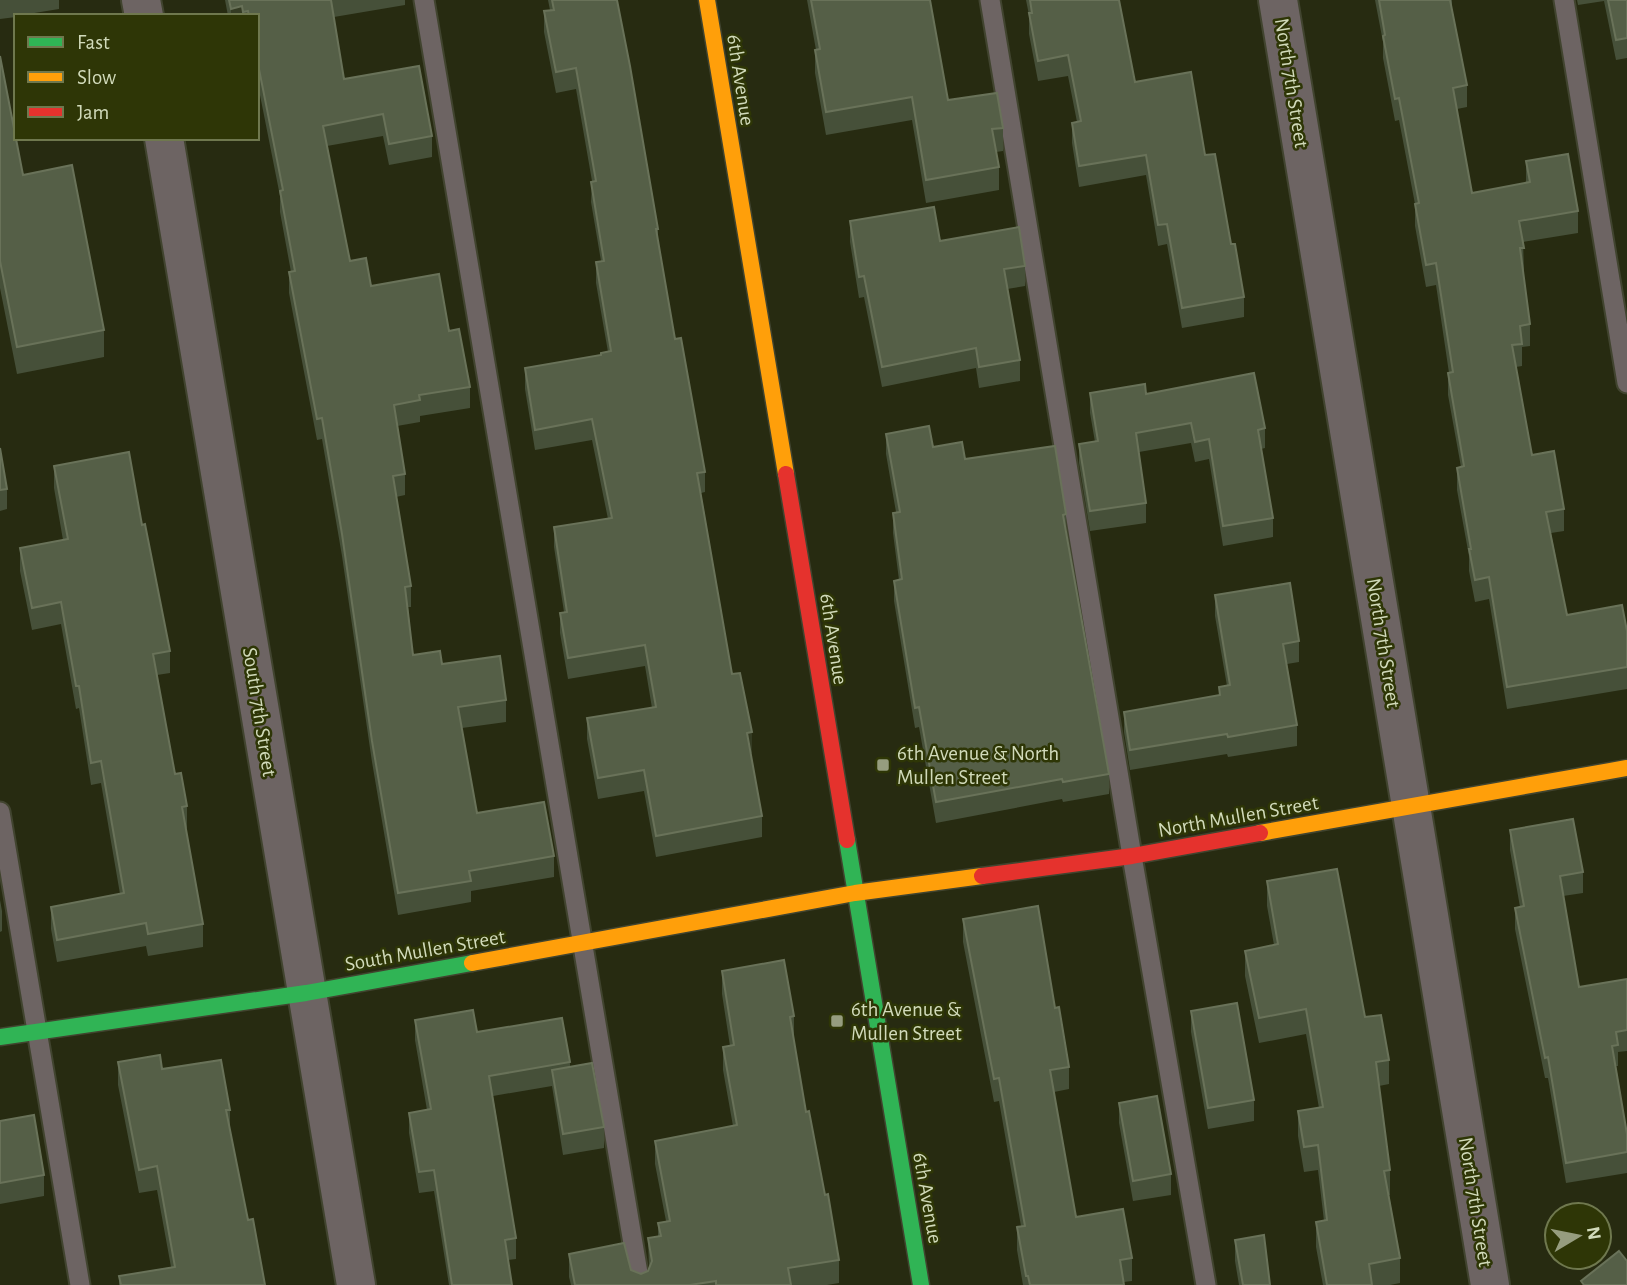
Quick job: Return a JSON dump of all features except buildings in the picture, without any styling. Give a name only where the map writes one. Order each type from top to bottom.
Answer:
[{"type":"street","name":"6th Avenue","points":[[707,0],[921,1285]]},
{"type":"street","name":"North 7th Street","points":[[1278,0],[1490,1285]]},
{"type":"street","name":"South 7th Street","points":[[164,140],[356,1285]]},
{"type":"street","name":"North Mullen Street","points":[[855,893],[1132,856],[1627,768]]},
{"type":"street","name":"South Mullen Street","points":[[0,1037],[306,993],[855,893]]},
{"type":"lane","points":[[424,0],[640,1285]]},
{"type":"lane","points":[[990,0],[1206,1285]]},
{"type":"lane","points":[[1564,0],[1627,383]]},
{"type":"lane","points":[[0,812],[80,1285]]},
{"type":"traffic: fast","points":[[847,840],[921,1285]]},
{"type":"traffic: fast","points":[[0,1037],[306,993],[472,963]]},
{"type":"traffic: slow","points":[[707,0],[786,474]]},
{"type":"traffic: slow","points":[[1260,833],[1627,768]]},
{"type":"traffic: slow","points":[[472,963],[855,893],[982,876]]},
{"type":"traffic: jam","points":[[786,474],[847,840]]},
{"type":"traffic: jam","points":[[982,876],[1132,856],[1260,833]]},
{"type":"place","name":"6th Avenue & North Mullen Street","points":[[883,765]]},
{"type":"place","name":"6th Avenue & Mullen Street","points":[[837,1021]]}]
